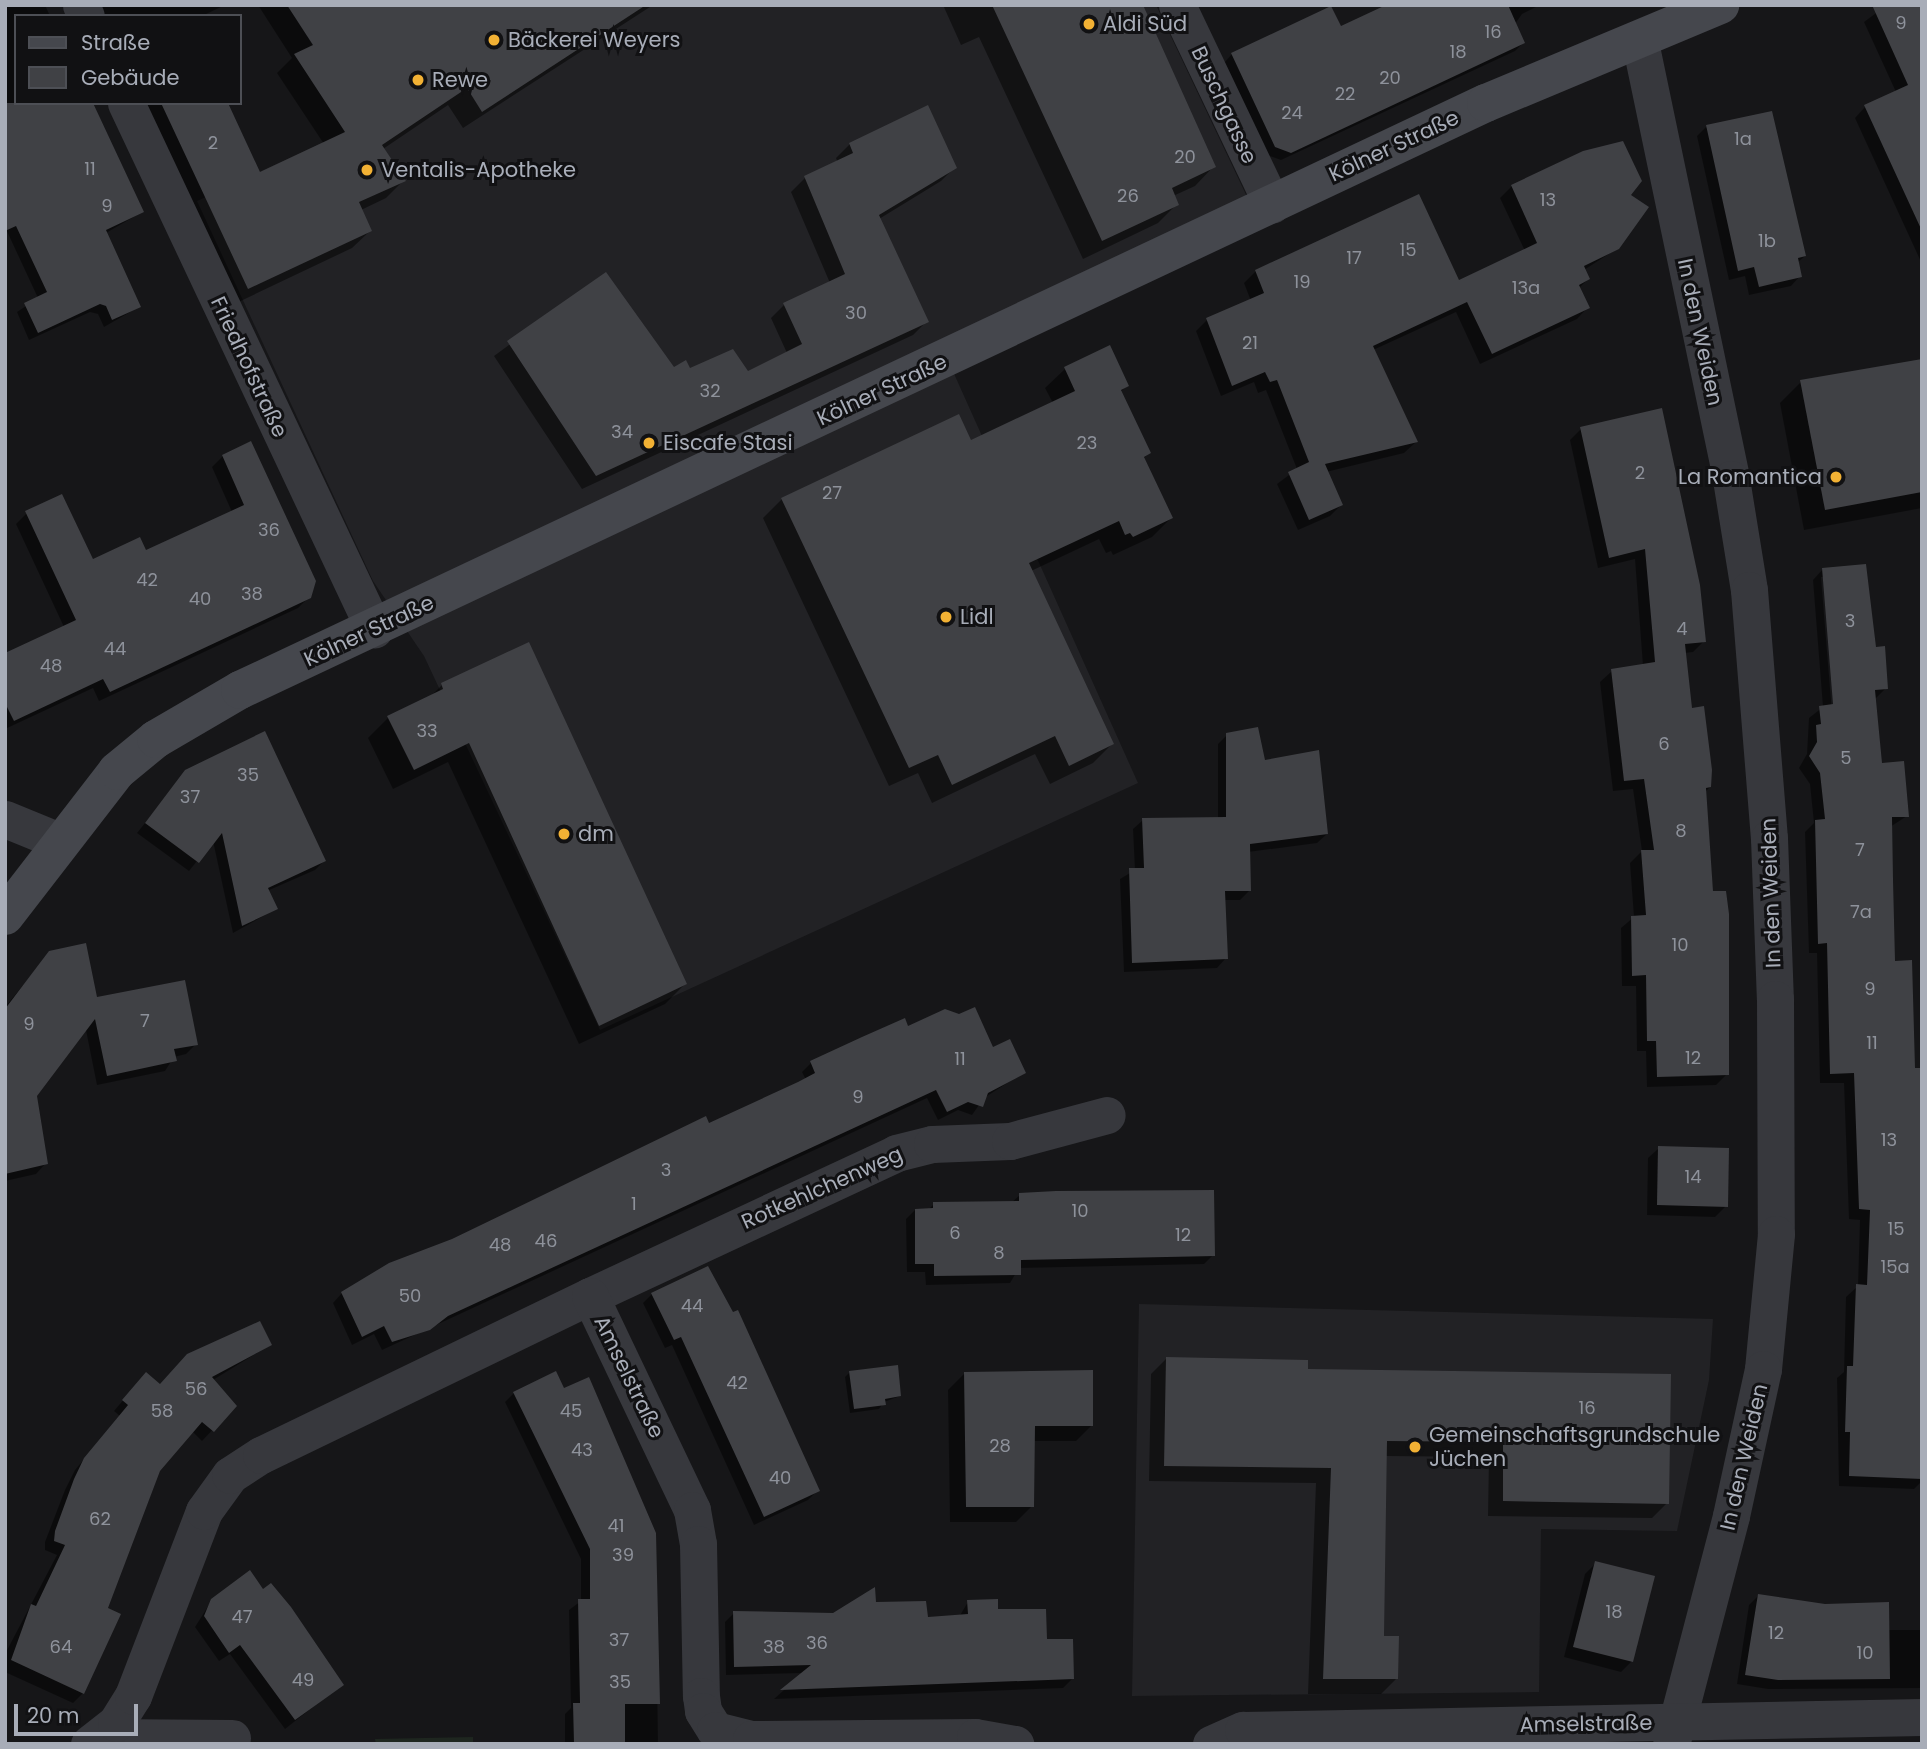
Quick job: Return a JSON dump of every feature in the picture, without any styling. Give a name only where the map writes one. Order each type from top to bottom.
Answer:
[{"type":"main road","name":"Kölner Straße","points":[[5,916],[104,784],[156,739],[240,690],[1497,98],[1640,42],[1720,5]]},
{"type":"street","name":"Buschgasse","points":[[1177,5],[1272,205]]},
{"type":"street","name":"In den Weiden","points":[[1640,42],[1731,479],[1749,590],[1767,803],[1774,986],[1776,1234],[1763,1369],[1731,1516],[1674,1733]]},
{"type":"street","name":"Friedhofstraße","points":[[128,105],[374,629]]},
{"type":"street","points":[[5,819],[59,841]]},
{"type":"street","name":"Rotkehlchenweg","points":[[590,1296],[896,1153],[932,1144],[1010,1141],[1107,1115]]},
{"type":"street","name":"Amselstraße","points":[[95,1740],[133,1696],[204,1511],[230,1475],[261,1455],[590,1296],[692,1510],[698,1544],[701,1696],[703,1711],[714,1737],[975,1737],[1015,1744]]},
{"type":"street","name":"Amselstraße","points":[[1211,1744],[1243,1730],[1388,1728],[1674,1733],[1922,1717]]},
{"type":"street","points":[[95,1740],[232,1738]]},
{"type":"shaded area","points":[[287,5],[1156,5],[1249,201],[942,347],[1138,783],[600,1030],[424,656],[373,581],[197,201],[363,124]]},
{"type":"shaded area","name":"Gemeinschaftsgrundschule Jüchen","points":[[1139,1304],[1713,1319],[1709,1380],[1677,1531],[1541,1529],[1539,1692],[1132,1696]]},
{"type":"shaded area","points":[[473,1737],[473,1744],[376,1744],[375,1739]]},
{"type":"building","points":[[287,5],[646,5],[482,112],[467,88],[382,145],[406,181],[359,202],[372,231],[248,289],[162,105],[229,105],[260,172],[345,132],[294,54],[313,45]]},
{"type":"building","points":[[992,5],[1143,5],[1216,167],[1172,188],[1179,205],[1102,241]]},
{"type":"building","points":[[1386,5],[1508,5],[1525,43],[1291,153],[1275,147],[1231,53],[1331,6],[1341,26]]},
{"type":"building","points":[[1872,5],[1922,5],[1922,231],[1864,105],[1908,85]]},
{"type":"building","points":[[5,103],[94,105],[144,212],[106,230],[141,307],[112,320],[106,306],[100,304],[38,333],[24,303],[47,292],[16,226],[5,231]]},
{"type":"building","points":[[928,105],[957,168],[879,215],[929,322],[596,476],[507,341],[606,272],[674,367],[686,360],[690,368],[733,349],[748,371],[802,344],[783,303],[845,274],[804,176],[853,153],[849,143]]},
{"type":"building","points":[[1772,111],[1806,256],[1798,258],[1802,277],[1759,287],[1754,267],[1738,271],[1706,125]]},
{"type":"building","points":[[1623,141],[1642,181],[1631,195],[1649,207],[1619,249],[1584,266],[1590,279],[1579,285],[1590,308],[1492,354],[1467,302],[1373,346],[1418,442],[1325,464],[1343,505],[1309,520],[1288,472],[1309,462],[1277,380],[1270,382],[1265,372],[1232,386],[1206,318],[1264,293],[1255,270],[1419,194],[1459,280],[1537,243],[1511,185],[1583,151]]},
{"type":"building","name":"Lidl","points":[[1110,345],[1129,386],[1121,390],[1151,453],[1144,457],[1173,518],[1133,537],[1130,533],[1125,535],[1119,521],[1029,563],[1114,744],[1069,766],[1055,736],[952,785],[938,755],[909,768],[781,498],[959,414],[971,440],[1075,391],[1064,367]]},
{"type":"building","points":[[1922,359],[1922,492],[1825,510],[1800,380]]},
{"type":"building","points":[[1662,408],[1700,585],[1706,642],[1685,644],[1692,708],[1704,706],[1712,770],[1711,787],[1706,788],[1713,891],[1726,891],[1729,914],[1729,1075],[1657,1077],[1656,1041],[1647,1041],[1646,975],[1632,976],[1631,916],[1646,915],[1641,850],[1654,850],[1644,779],[1624,781],[1611,669],[1655,662],[1645,549],[1609,558],[1580,427]]},
{"type":"building","points":[[251,441],[316,581],[311,598],[110,692],[103,679],[14,721],[5,703],[5,653],[76,620],[25,511],[62,494],[93,559],[140,537],[146,550],[244,505],[222,455]]},
{"type":"building","points":[[1866,564],[1876,647],[1885,646],[1888,689],[1875,690],[1882,763],[1904,761],[1909,817],[1892,817],[1893,880],[1895,961],[1912,960],[1915,1068],[1922,1068],[1922,1479],[1849,1476],[1850,1432],[1845,1432],[1847,1366],[1853,1366],[1856,1284],[1867,1285],[1870,1210],[1859,1209],[1854,1073],[1830,1074],[1827,943],[1818,944],[1815,820],[1825,819],[1820,773],[1809,756],[1817,742],[1816,725],[1821,724],[1819,706],[1833,704],[1822,568]]},
{"type":"building","name":"dm","points":[[529,642],[687,984],[599,1026],[469,743],[414,770],[387,716],[443,689],[441,683]]},
{"type":"building","points":[[1258,727],[1265,760],[1319,750],[1328,834],[1250,844],[1251,891],[1225,891],[1228,959],[1132,963],[1129,868],[1144,868],[1142,818],[1226,817],[1226,733]]},
{"type":"building","points":[[265,731],[326,861],[268,888],[278,909],[242,926],[222,833],[199,863],[145,823],[185,770]]},
{"type":"building","points":[[86,943],[97,997],[185,980],[198,1045],[174,1049],[177,1061],[107,1076],[95,1019],[37,1096],[48,1164],[5,1174],[5,1009],[49,951]]},
{"type":"building","points":[[975,1007],[993,1047],[1010,1039],[1026,1073],[988,1093],[983,1107],[968,1102],[947,1112],[936,1090],[448,1316],[430,1330],[392,1342],[384,1326],[362,1337],[341,1292],[389,1263],[452,1239],[706,1116],[709,1123],[798,1082],[815,1073],[810,1061],[905,1018],[908,1026],[945,1009],[959,1014]]},
{"type":"building","points":[[1658,1146],[1729,1148],[1728,1207],[1657,1205]]},
{"type":"building","points":[[1214,1190],[1215,1256],[1021,1260],[1021,1275],[934,1276],[934,1264],[915,1264],[915,1209],[933,1208],[933,1202],[1019,1201],[1019,1193],[1056,1191]]},
{"type":"building","points":[[708,1266],[733,1312],[738,1310],[820,1491],[764,1517],[681,1337],[674,1340],[651,1293]]},
{"type":"building","points":[[260,1321],[272,1345],[212,1377],[237,1406],[214,1432],[202,1422],[160,1471],[108,1608],[121,1614],[84,1694],[11,1660],[31,1604],[36,1606],[65,1545],[54,1541],[55,1531],[74,1479],[84,1458],[128,1405],[122,1400],[146,1372],[160,1384],[187,1354]]},
{"type":"building","points":[[1166,1357],[1308,1360],[1308,1369],[1671,1374],[1669,1504],[1503,1501],[1503,1442],[1387,1441],[1384,1636],[1399,1636],[1398,1679],[1323,1679],[1331,1468],[1164,1466]]},
{"type":"building","points":[[898,1365],[901,1396],[885,1399],[886,1405],[854,1409],[849,1371]]},
{"type":"building","points":[[1093,1370],[1093,1426],[1035,1426],[1034,1507],[966,1507],[964,1372]]},
{"type":"building","points":[[556,1371],[564,1388],[589,1377],[656,1533],[660,1704],[625,1704],[625,1744],[574,1744],[573,1703],[580,1703],[578,1599],[590,1599],[590,1549],[513,1392]]},
{"type":"building","points":[[1595,1561],[1655,1576],[1633,1662],[1573,1647]]},
{"type":"building","points":[[250,1570],[263,1589],[271,1583],[291,1607],[344,1685],[295,1720],[240,1645],[229,1653],[204,1616],[211,1599]]},
{"type":"building","points":[[875,1587],[876,1602],[926,1601],[928,1617],[968,1614],[967,1600],[998,1599],[998,1609],[1046,1609],[1047,1639],[1073,1639],[1074,1679],[780,1690],[811,1665],[734,1667],[733,1611],[833,1613]]},
{"type":"building","points":[[1758,1594],[1825,1604],[1889,1602],[1890,1679],[1778,1680],[1745,1675]]},
{"type":"place","name":"Aldi Süd","points":[[1089,24]]},
{"type":"place","name":"Bäckerei Weyers","points":[[494,40]]},
{"type":"place","name":"Rewe","points":[[418,80]]},
{"type":"place","name":"Ventalis-Apotheke","points":[[367,170]]},
{"type":"place","name":"Eiscafe Stasi","points":[[649,443]]},
{"type":"place","name":"La Romantica","points":[[1836,477]]},
{"type":"place","name":"Lidl","points":[[946,617]]},
{"type":"place","name":"dm","points":[[564,834]]},
{"type":"place","name":"Gemeinschaftsgrundschule Jüchen","points":[[1415,1447]]}]
